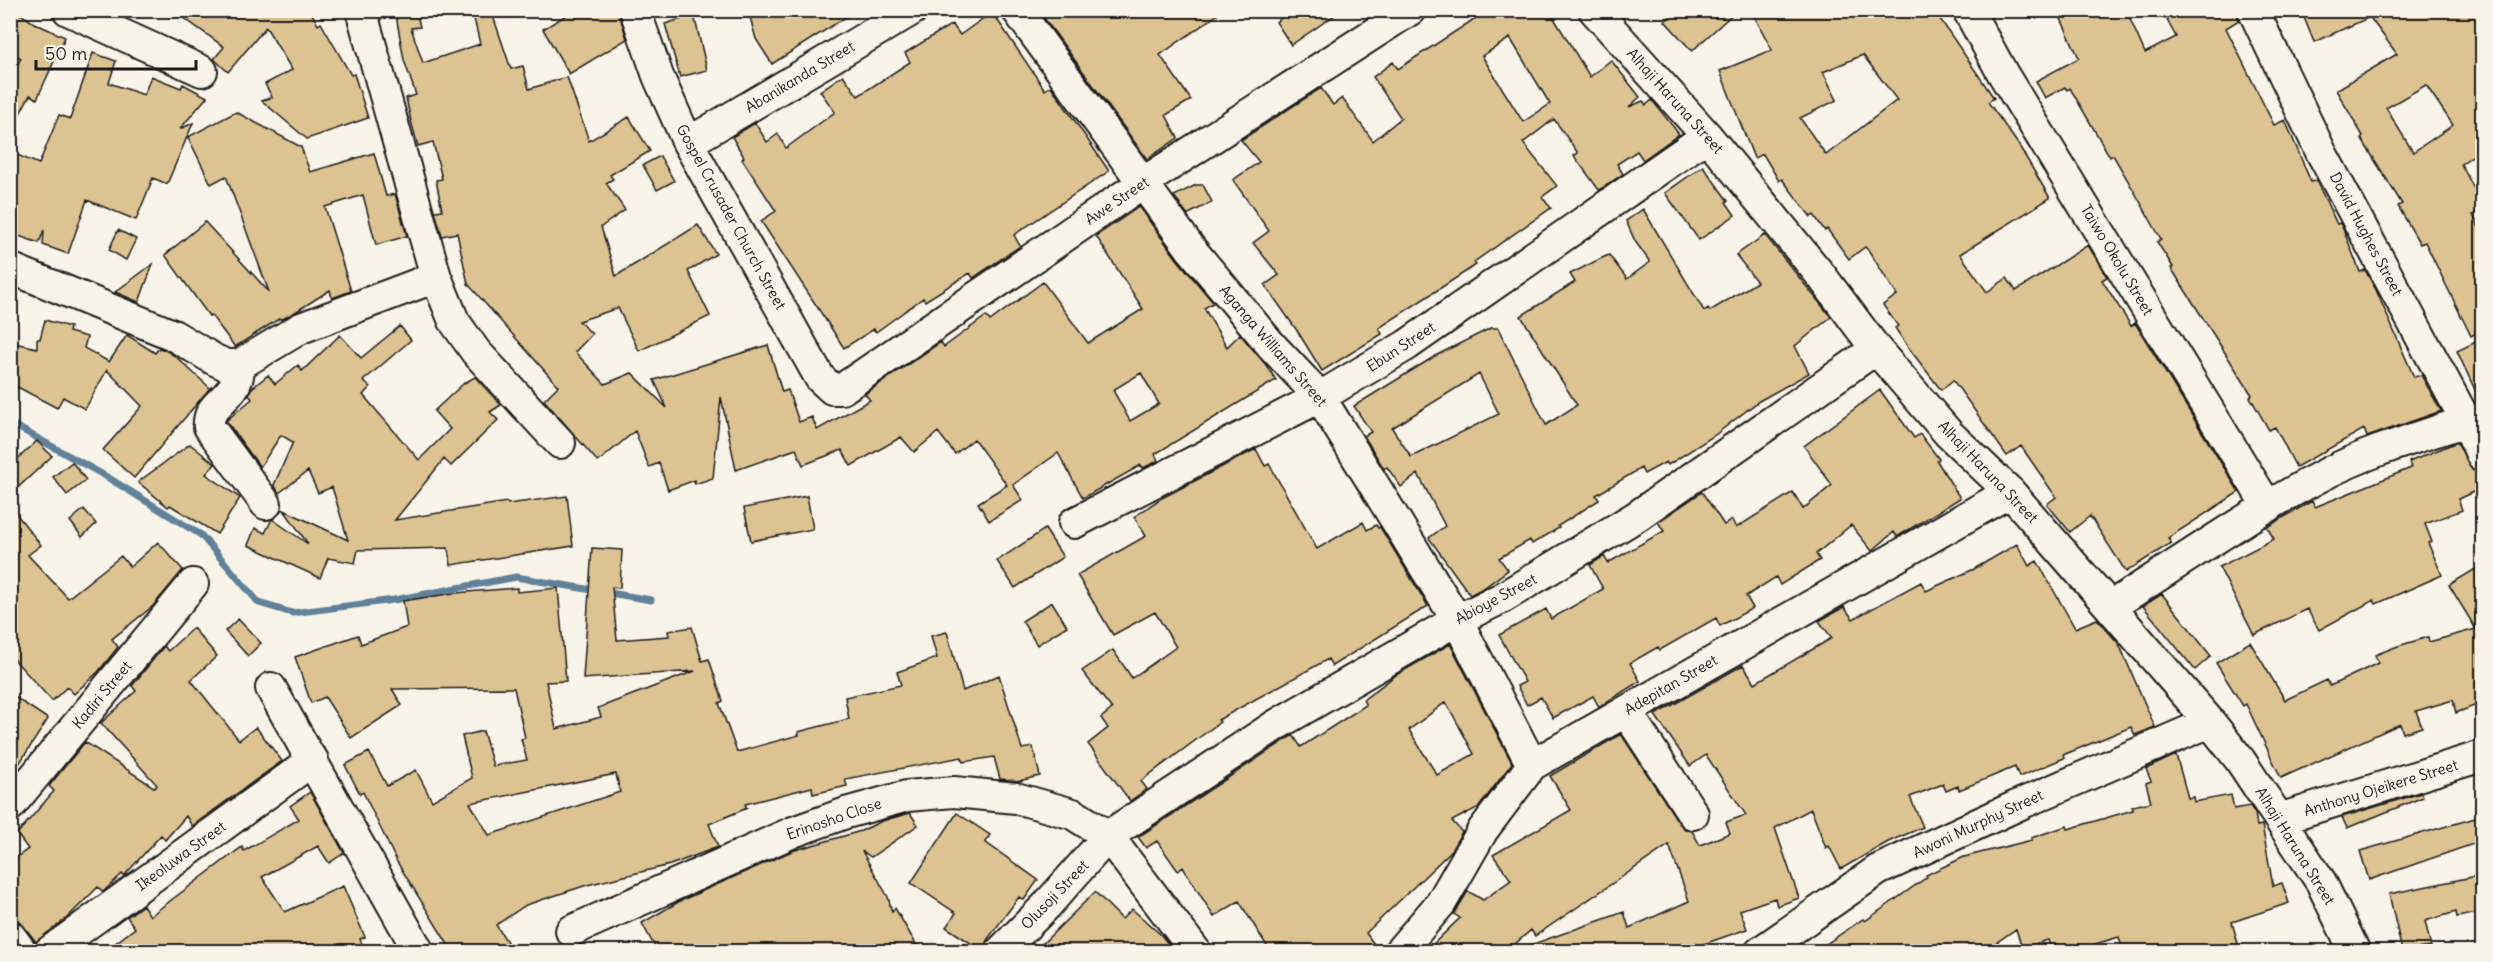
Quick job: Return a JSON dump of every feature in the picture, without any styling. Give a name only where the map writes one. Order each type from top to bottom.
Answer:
[{"type":"street","points":[[68,10],[202,71]]},
{"type":"street","points":[[361,10],[436,277],[454,321],[476,352],[560,443]]},
{"type":"street","name":"Gospel Crusader Church Street","points":[[635,10],[658,76],[688,143],[826,385]]},
{"type":"street","name":"Abanikanda Street","points":[[688,143],[912,10]]},
{"type":"street","name":"Aganga Williams Street","points":[[1017,10],[1191,249],[1226,292],[1320,397],[1457,620],[1532,765]]},
{"type":"street","name":"Awe Street","points":[[826,385],[832,389],[842,389],[852,384],[1144,182],[1410,10]]},
{"type":"street","name":"Alhaji Haruna Street","points":[[1594,10],[1707,136],[1823,278],[1876,349],[1949,434],[2010,492],[2111,606],[2241,760],[2321,882],[2355,951]]},
{"type":"street","name":"Taiwo Okolu Street","points":[[1968,10],[2003,74],[2268,507]]},
{"type":"street","name":"David Hughes Street","points":[[2253,10],[2321,152],[2466,421],[2482,456]]},
{"type":"street","name":"Ebun Street","points":[[1074,523],[1320,397],[1407,345],[1707,136]]},
{"type":"street","points":[[10,268],[173,335],[221,363],[239,365],[301,328],[436,277]]},
{"type":"street","name":"Abioye Street","points":[[1108,836],[1276,725],[1457,620],[1502,598],[1637,516],[1876,349]]},
{"type":"street","points":[[239,365],[237,384],[212,410],[208,420],[209,427],[266,504]]},
{"type":"street","points":[[2111,606],[2268,507],[2329,472],[2374,453],[2466,421]]},
{"type":"street","name":"Adepitan Street","points":[[1399,951],[1441,903],[1483,830],[1532,765],[2010,492]]},
{"type":"street","name":"Kadiri Street","points":[[10,806],[193,584]]},
{"type":"street","points":[[271,687],[417,951]]},
{"type":"street","points":[[1626,711],[1693,814]]},
{"type":"street","name":"Awoni Murphy Street","points":[[1760,951],[1878,870],[2025,802],[2210,722]]},
{"type":"street","name":"Anthony Ojeikere Street","points":[[2279,819],[2482,756]]},
{"type":"street","name":"Ikeoluwa Street","points":[[49,951],[313,760]]},
{"type":"street","name":"Erinosho Close","points":[[571,931],[793,832],[846,813],[907,796],[954,792],[1016,798],[1073,814],[1108,836]]},
{"type":"street","points":[[1108,836],[1196,951]]},
{"type":"street","name":"Olusoji Street","points":[[999,951],[1047,906],[1108,836]]},
{"type":"street","points":[[10,936],[22,951]]},
{"type":"building","points":[[10,10],[15,10],[34,23],[65,37],[37,99],[30,95],[10,132],[10,80],[21,58],[10,51]]},
{"type":"building","points":[[173,10],[310,10],[318,25],[321,23],[351,75],[354,74],[368,118],[307,139],[262,101],[272,97],[265,84],[292,70],[266,27],[228,72],[214,59],[224,47]]},
{"type":"building","points":[[395,10],[416,10],[420,27],[411,28],[423,63],[480,44],[472,10],[491,10],[511,69],[523,66],[529,89],[567,77],[589,141],[629,117],[650,151],[610,175],[613,179],[606,183],[625,210],[601,227],[616,276],[698,225],[716,254],[688,271],[710,316],[639,351],[618,308],[579,321],[592,334],[575,352],[605,384],[632,373],[667,408],[654,380],[768,345],[782,392],[788,390],[799,422],[812,417],[817,430],[870,400],[865,394],[941,342],[944,347],[986,316],[990,321],[1043,282],[1088,343],[1143,309],[1096,236],[1139,207],[1213,303],[1204,308],[1227,347],[1240,334],[1276,380],[1155,454],[1158,461],[1143,468],[1141,465],[1083,498],[1058,453],[1013,485],[1023,500],[989,521],[978,503],[1007,485],[974,439],[955,454],[938,432],[914,452],[901,437],[851,466],[842,450],[803,465],[796,449],[736,470],[721,397],[713,478],[695,484],[695,480],[668,490],[659,463],[649,467],[635,431],[598,462],[544,400],[558,386],[468,284],[457,233],[442,236],[435,211],[442,210],[436,180],[442,179],[433,142],[418,146],[406,98],[416,95],[404,60]],"holes":[[[1141,373],[1159,404],[1130,421],[1113,390]]]},
{"type":"building","points":[[575,10],[618,10],[627,39],[569,74],[543,29]]},
{"type":"building","points":[[748,10],[857,10],[772,64],[756,39]]},
{"type":"building","points":[[1043,10],[1224,10],[1160,55],[1191,100],[1166,115],[1178,138],[1147,159],[1044,18],[1047,17]]},
{"type":"building","points":[[1292,10],[1342,10],[1291,45],[1276,22]]},
{"type":"building","points":[[1488,10],[1549,10],[1590,77],[1611,60],[1640,97],[1629,107],[1643,101],[1646,105],[1652,100],[1679,134],[1643,160],[1637,151],[1617,164],[1623,174],[1599,190],[1574,156],[1578,153],[1554,119],[1523,143],[1557,186],[1542,197],[1551,208],[1474,262],[1476,265],[1379,328],[1382,334],[1322,371],[1265,285],[1279,275],[1253,243],[1269,231],[1233,180],[1259,162],[1241,140],[1321,88],[1333,105],[1342,98],[1373,141],[1401,118],[1373,77],[1393,62],[1398,69]],"holes":[[[1510,38],[1550,104],[1523,122],[1482,56]]]},
{"type":"building","points":[[1677,10],[1737,10],[1692,51],[1665,21]]},
{"type":"building","points":[[1751,10],[1934,10],[1994,98],[1988,102],[2018,144],[2050,198],[1960,254],[1987,292],[2007,278],[2016,291],[2088,245],[2107,277],[2102,280],[2131,326],[2135,323],[2239,492],[2168,538],[2171,543],[2126,572],[2090,516],[2070,532],[2047,504],[2056,497],[2021,446],[2007,456],[1953,380],[1941,390],[1908,347],[1895,328],[1898,326],[1883,305],[1897,295],[1869,251],[1865,247],[1849,259],[1827,229],[1825,231],[1814,215],[1811,217],[1782,179],[1779,181],[1763,154],[1754,158],[1720,71],[1772,50]],"holes":[[[1863,55],[1897,100],[1826,155],[1800,118],[1837,100],[1823,72]]]},
{"type":"building","points":[[2057,10],[2126,10],[2145,53],[2176,37],[2167,20],[2182,10],[2236,10],[2239,20],[2226,28],[2274,125],[2285,120],[2311,182],[2316,180],[2337,224],[2340,223],[2344,231],[2360,272],[2365,270],[2376,290],[2414,377],[2421,375],[2441,411],[2367,437],[2364,429],[2296,467],[2275,427],[2269,430],[2250,397],[2252,395],[2171,268],[2173,267],[2157,242],[2161,239],[2138,198],[2113,155],[2110,157],[2070,88],[2067,90],[2065,87],[2045,98],[2036,81],[2079,58]]},
{"type":"building","points":[[2301,10],[2482,10],[2482,149],[2461,164],[2482,204],[2482,210],[2473,215],[2482,234],[2482,330],[2471,336],[2425,242],[2420,244],[2398,206],[2402,204],[2361,138],[2363,136],[2336,90],[2397,54],[2371,19],[2377,14],[2314,42]],"holes":[[[2426,85],[2453,125],[2413,152],[2386,108]]]},
{"type":"building","points":[[992,12],[1045,90],[1051,86],[1109,171],[1014,235],[1020,246],[973,278],[970,273],[925,301],[923,298],[876,332],[874,329],[844,348],[761,221],[776,211],[742,159],[744,157],[732,137],[755,123],[767,142],[778,134],[786,148],[835,112],[820,91],[843,75],[858,96],[910,62],[905,53],[952,24],[960,35]]},
{"type":"building","points":[[694,15],[707,70],[680,77],[665,24]]},
{"type":"building","points":[[93,53],[116,61],[109,83],[144,95],[151,76],[181,88],[183,84],[207,97],[180,129],[193,123],[167,184],[153,178],[136,220],[87,200],[68,254],[43,245],[44,230],[39,243],[10,233],[10,152],[39,164],[59,115],[70,119]]},
{"type":"building","points":[[236,112],[301,147],[310,172],[374,153],[386,196],[395,194],[407,236],[376,245],[363,195],[325,207],[351,291],[332,298],[330,290],[235,347],[211,315],[209,316],[165,255],[205,222],[269,292],[226,176],[211,184],[188,137]]},
{"type":"building","points":[[660,156],[674,181],[657,190],[643,165]]},
{"type":"building","points":[[1703,166],[1735,215],[1699,240],[1665,193]]},
{"type":"building","points":[[1196,185],[1203,185],[1212,202],[1187,215],[1174,196]]},
{"type":"building","points":[[1643,209],[1704,311],[1708,308],[1710,311],[1757,282],[1736,255],[1765,235],[1831,317],[1795,346],[1809,373],[1759,401],[1715,435],[1668,465],[1666,462],[1644,474],[1641,468],[1596,495],[1599,500],[1558,526],[1559,528],[1532,544],[1530,540],[1499,558],[1508,570],[1470,595],[1429,538],[1445,526],[1418,474],[1401,487],[1387,467],[1384,469],[1364,436],[1371,432],[1354,406],[1437,355],[1491,328],[1498,328],[1546,425],[1577,405],[1521,316],[1575,282],[1570,274],[1609,255],[1627,279],[1650,262],[1635,241],[1626,221]],"holes":[[[1479,374],[1499,414],[1411,457],[1392,428]]]},
{"type":"building","points":[[118,230],[136,239],[126,260],[109,250]]},
{"type":"building","points":[[153,264],[139,302],[115,292]]},
{"type":"building","points":[[45,320],[70,327],[69,332],[87,337],[84,348],[109,362],[127,335],[155,353],[159,348],[165,350],[175,356],[210,388],[134,478],[103,450],[142,406],[107,370],[85,409],[63,397],[57,408],[10,383],[10,342],[37,348],[37,339],[40,339]]},
{"type":"building","points":[[400,326],[411,340],[363,381],[370,387],[363,395],[419,460],[450,429],[434,411],[464,383],[475,377],[501,405],[490,412],[498,420],[451,466],[444,459],[395,520],[507,502],[508,504],[567,496],[573,546],[451,565],[448,548],[358,550],[355,563],[328,558],[320,578],[248,545],[255,528],[265,533],[272,519],[308,544],[284,510],[348,540],[332,487],[318,493],[308,471],[279,493],[274,485],[293,442],[281,435],[260,467],[227,420],[252,399],[249,395],[251,389],[268,375],[275,384],[298,365],[302,371],[340,335],[361,358]]},
{"type":"building","points":[[2482,339],[2482,405],[2457,351]]},
{"type":"building","points":[[1880,390],[1914,438],[1920,434],[1939,459],[1937,461],[1960,498],[1897,537],[1894,532],[1872,551],[1851,525],[1816,554],[1820,560],[1780,585],[1776,577],[1746,596],[1753,608],[1720,626],[1716,618],[1660,650],[1658,647],[1630,663],[1640,681],[1599,707],[1593,696],[1553,718],[1541,697],[1527,705],[1517,686],[1525,682],[1499,635],[1546,609],[1551,619],[1603,589],[1590,565],[1604,556],[1608,563],[1664,531],[1658,522],[1702,492],[1724,525],[1732,520],[1736,528],[1793,492],[1803,509],[1832,485],[1804,446]]},
{"type":"building","points":[[37,441],[52,456],[10,495],[10,466]]},
{"type":"building","points":[[2457,442],[2472,470],[2482,473],[2482,488],[2458,499],[2462,510],[2425,524],[2432,542],[2428,543],[2442,575],[2376,604],[2374,600],[2319,630],[2307,609],[2254,635],[2219,567],[2274,539],[2267,527],[2312,501],[2315,507],[2411,468],[2409,462]]},
{"type":"building","points":[[190,444],[215,464],[206,474],[240,498],[217,534],[170,505],[168,507],[138,482]]},
{"type":"building","points":[[1256,449],[1265,466],[1269,464],[1317,549],[1363,522],[1367,530],[1376,525],[1380,527],[1428,606],[1332,666],[1328,659],[1218,720],[1220,722],[1141,781],[1147,789],[1130,801],[1088,744],[1108,728],[1101,718],[1112,709],[1082,671],[1113,650],[1132,678],[1176,647],[1155,612],[1113,635],[1077,575],[1146,536],[1134,517],[1160,499]]},
{"type":"building","points":[[72,462],[86,480],[67,495],[53,477]]},
{"type":"building","points":[[807,496],[813,529],[751,541],[744,508]]},
{"type":"building","points":[[10,506],[41,545],[28,555],[68,598],[121,556],[130,567],[158,542],[183,570],[153,606],[112,639],[118,647],[98,672],[74,694],[67,687],[52,701],[10,655]]},
{"type":"building","points":[[84,509],[96,524],[82,537],[70,521]]},
{"type":"building","points":[[1045,529],[1063,557],[1015,588],[997,561]]},
{"type":"building","points":[[2017,544],[2029,566],[2037,561],[2075,628],[2097,619],[2119,644],[2155,727],[2135,735],[2131,727],[2063,755],[2064,758],[2019,777],[2015,767],[1959,790],[1958,786],[1946,791],[1943,784],[1910,797],[1923,827],[1888,842],[1841,869],[1829,846],[1826,848],[1811,809],[1775,828],[1799,898],[1777,906],[1775,898],[1740,910],[1747,929],[1698,946],[1700,951],[1519,951],[1519,949],[1624,912],[1629,928],[1689,901],[1669,845],[1535,936],[1531,930],[1507,951],[1426,951],[1460,918],[1454,914],[1468,891],[1483,900],[1511,880],[1493,855],[1571,810],[1550,776],[1621,734],[1679,823],[1685,829],[1692,831],[1700,845],[1730,833],[1726,822],[1746,815],[1706,755],[1690,766],[1655,715],[1743,665],[1755,683],[1832,638],[1819,621],[1844,607],[1853,619],[1921,582],[1926,591],[1974,569]]},
{"type":"building","points":[[592,548],[622,550],[620,588],[612,587],[617,640],[669,636],[668,631],[692,627],[702,661],[709,659],[723,701],[719,703],[737,752],[799,735],[798,732],[849,719],[845,697],[901,685],[897,672],[937,658],[931,636],[947,632],[963,691],[999,675],[1022,749],[1033,747],[1040,776],[1019,781],[1000,779],[994,757],[963,762],[962,757],[845,779],[847,786],[813,794],[812,787],[745,804],[747,808],[709,824],[718,847],[670,865],[587,885],[526,905],[496,925],[513,951],[452,951],[397,862],[363,792],[360,794],[345,765],[369,752],[387,786],[416,770],[432,801],[472,778],[462,736],[483,731],[493,766],[527,760],[521,739],[525,738],[514,688],[392,689],[402,705],[351,738],[325,697],[311,703],[295,657],[358,635],[361,644],[407,627],[403,601],[455,593],[517,588],[517,592],[558,588],[566,681],[546,682],[556,729],[601,717],[598,708],[695,671],[583,679]],"holes":[[[616,774],[620,792],[489,835],[470,803]]]},
{"type":"building","points":[[2482,565],[2482,703],[2456,713],[2453,700],[2416,711],[2422,727],[2403,733],[2400,724],[2281,778],[2246,704],[2243,706],[2216,663],[2250,642],[2285,700],[2327,680],[2330,686],[2378,663],[2375,655],[2398,646],[2428,637],[2429,642],[2476,629],[2449,585]]},
{"type":"building","points":[[2162,594],[2211,656],[2195,670],[2143,606]]},
{"type":"building","points":[[1052,602],[1067,626],[1037,645],[1022,621]]},
{"type":"building","points":[[238,619],[261,643],[248,656],[225,631]]},
{"type":"building","points":[[193,628],[217,656],[191,680],[239,740],[256,727],[282,761],[192,826],[186,816],[165,840],[161,835],[124,876],[122,874],[103,892],[98,887],[67,918],[36,942],[23,925],[17,920],[10,919],[10,862],[28,849],[17,834],[54,791],[49,786],[85,742],[155,788],[157,785],[101,723],[136,691],[132,686],[164,646],[168,651]]},
{"type":"building","points":[[1450,644],[1512,763],[1479,807],[1452,821],[1462,832],[1450,852],[1366,933],[1379,951],[1270,951],[1239,901],[1214,917],[1183,867],[1178,871],[1157,841],[1146,848],[1138,837],[1293,735],[1301,747],[1366,705],[1363,700],[1396,675]],"holes":[[[1446,702],[1474,754],[1437,775],[1409,730]]]},
{"type":"building","points":[[10,694],[48,719],[10,778]]},
{"type":"building","points":[[2176,755],[2188,798],[2193,797],[2194,802],[2231,795],[2234,809],[2250,806],[2255,813],[2257,826],[2262,825],[2273,886],[2282,883],[2289,903],[2232,922],[2240,951],[2123,951],[2119,937],[2072,951],[2052,951],[2048,940],[2022,948],[2016,929],[1984,951],[1816,951],[1863,919],[1865,921],[1927,877],[1926,875],[1964,857],[2032,840],[2031,838],[2067,826],[2068,829],[2133,810],[2132,806],[2151,802],[2146,783],[2151,781],[2146,769]]},
{"type":"building","points":[[310,792],[344,853],[329,863],[318,846],[262,877],[285,912],[343,886],[365,937],[360,939],[365,951],[105,951],[135,928],[127,917],[143,905],[150,916],[242,847],[244,851],[299,819],[290,806]]},
{"type":"building","points":[[2421,793],[2423,797],[2347,828],[2342,817]]},
{"type":"building","points":[[910,813],[918,825],[871,857],[862,851],[888,897],[892,912],[895,908],[920,951],[657,951],[642,923],[680,901],[792,851],[861,831],[882,821]]},
{"type":"building","points":[[957,813],[990,835],[985,842],[1038,880],[1024,900],[1019,897],[987,940],[983,951],[946,927],[956,913],[911,883]]},
{"type":"building","points":[[2482,816],[2482,841],[2369,880],[2360,851]]},
{"type":"building","points":[[2482,875],[2482,912],[2457,917],[2456,912],[2425,921],[2431,947],[2402,951],[2389,894]]},
{"type":"building","points":[[1095,892],[1122,919],[1132,909],[1161,935],[1174,951],[1035,951]]},
{"type":"waterway","points":[[10,423],[107,477],[201,535],[259,603],[292,613],[394,600],[516,577],[651,600]]}]
